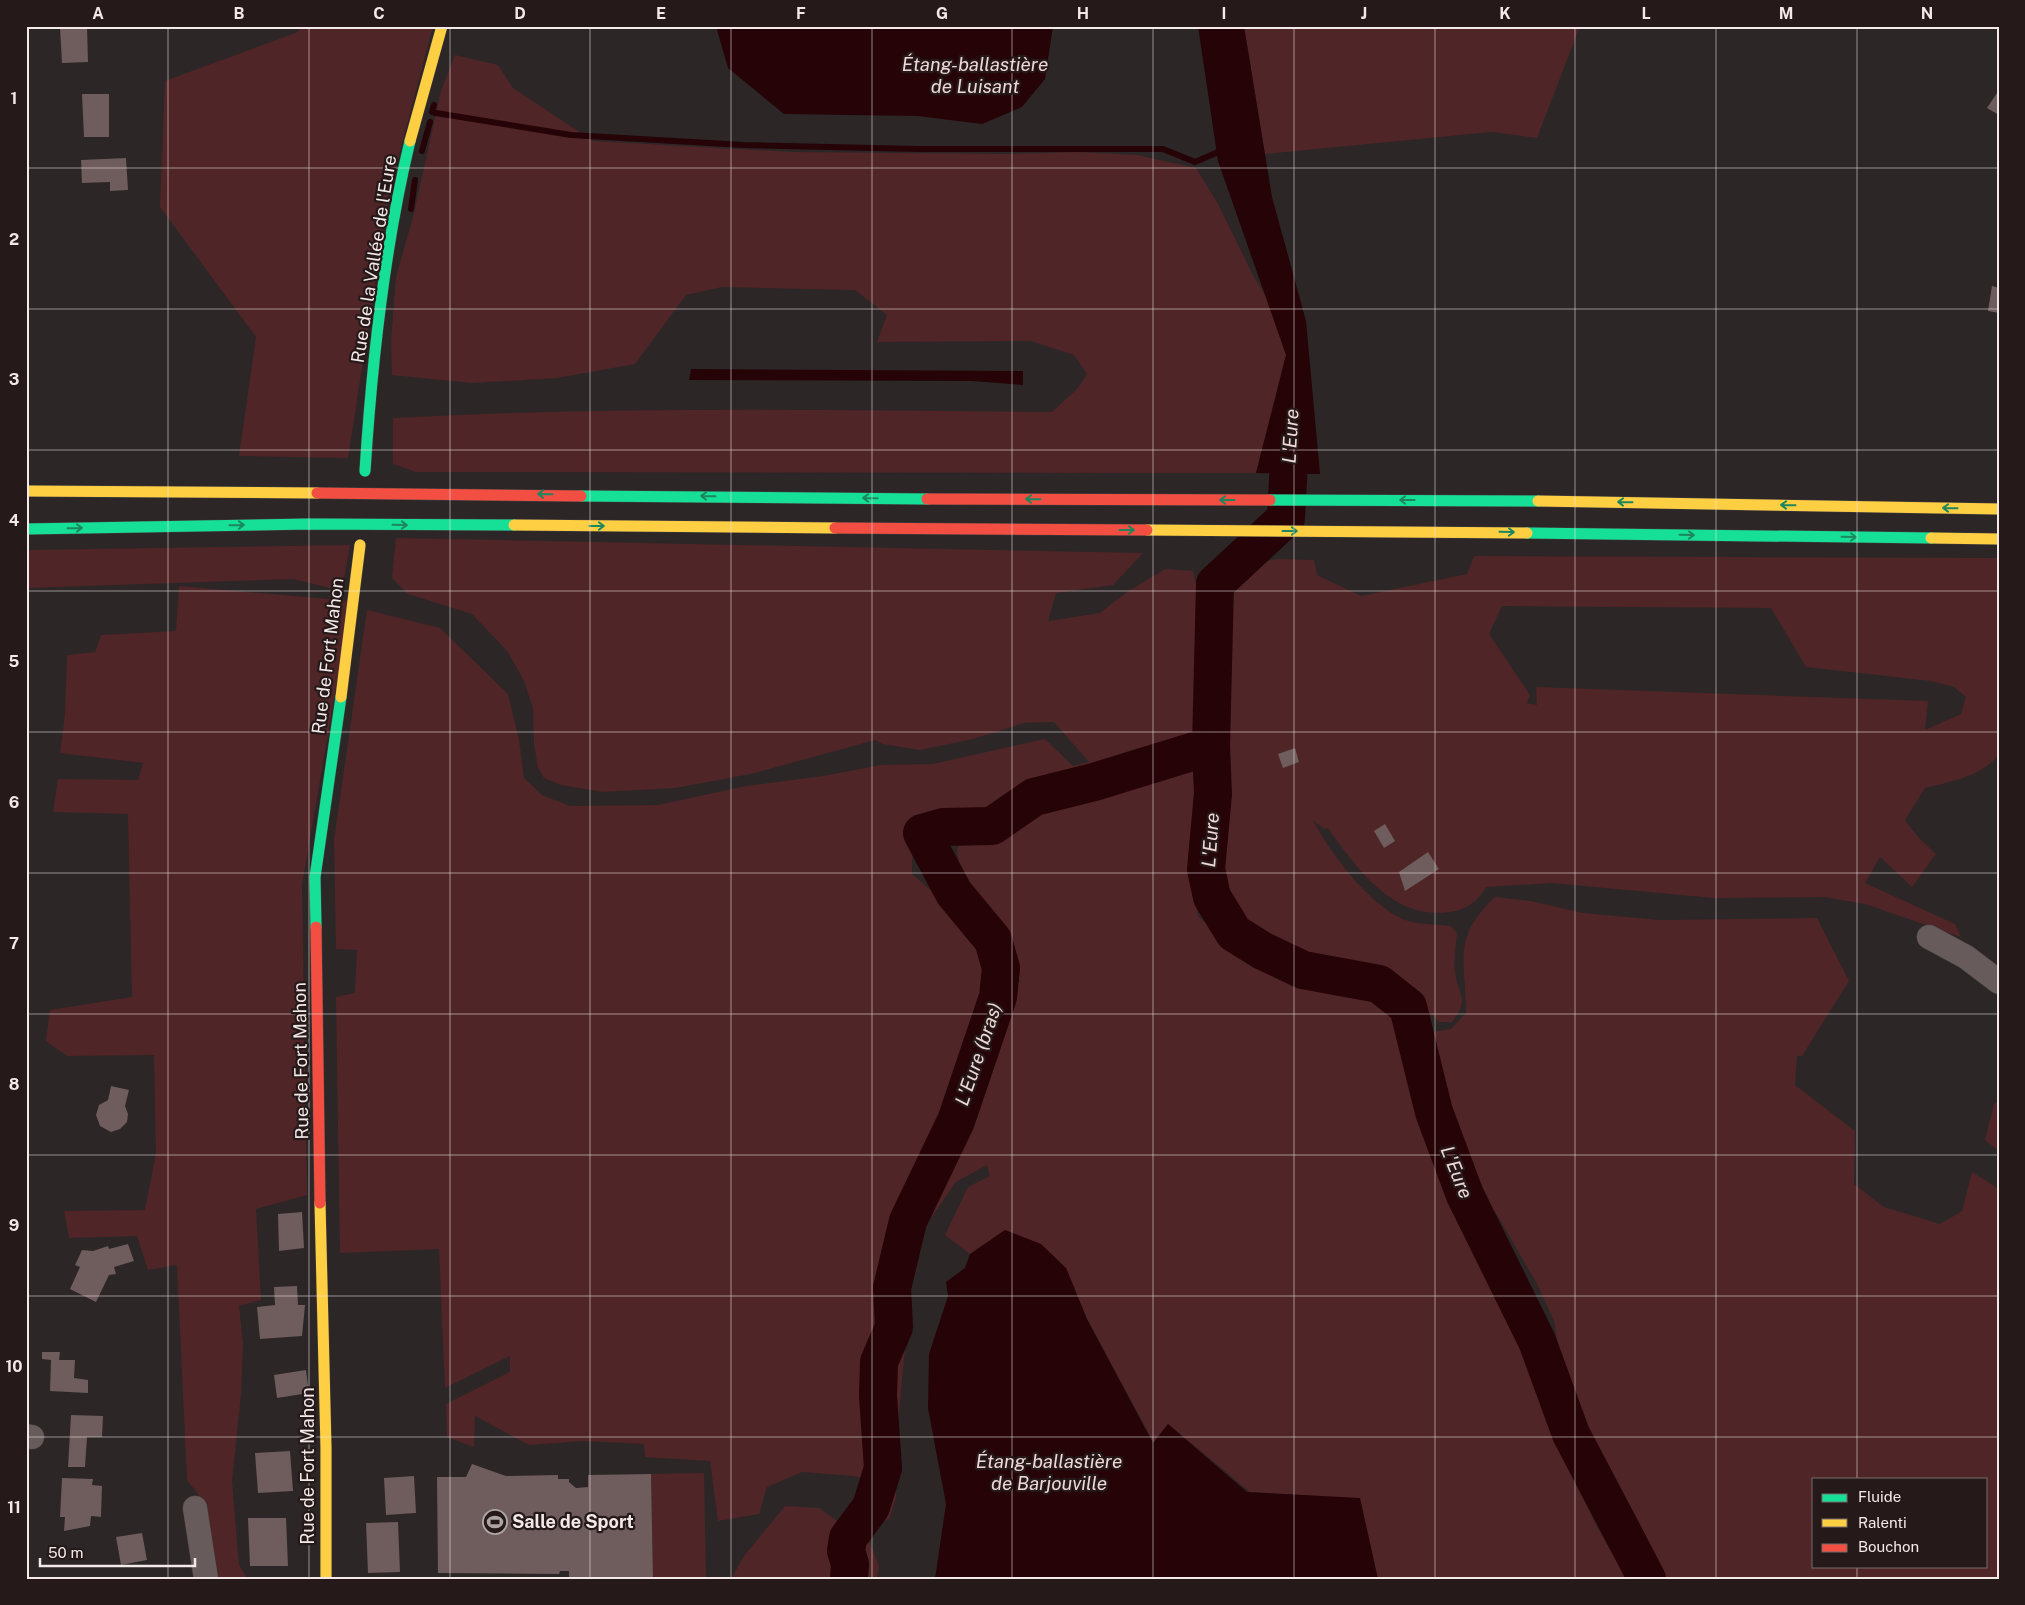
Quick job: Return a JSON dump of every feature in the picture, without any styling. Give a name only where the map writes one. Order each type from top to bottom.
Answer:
[{"type":"main road","name":"Rue de la Vallée de l'Eure","points":[[366,471],[368,416],[390,240],[408,150],[442,26]]},
{"type":"main road","points":[[26,491],[1081,500],[1456,500],[1999,509]]},
{"type":"main road","points":[[26,529],[309,524],[1458,532],[1999,539]]},
{"type":"main road","name":"Rue de Fort Mahon","points":[[326,1579],[326,1448],[320,1252],[315,877],[334,751],[360,545]]},
{"type":"street","points":[[1929,937],[1966,957],[1999,982]]},
{"type":"street","points":[[195,1508],[206,1579]]},
{"type":"shaded area","points":[[302,26],[433,26],[389,193],[348,458],[239,456],[256,337],[160,207],[165,81],[298,32]]},
{"type":"shaded area","points":[[1244,26],[1580,26],[1537,138],[1491,132],[1265,154]]},
{"type":"shaded area","points":[[455,55],[498,65],[513,88],[593,141],[793,152],[1007,154],[1077,152],[1137,155],[1196,168],[1218,204],[1254,277],[1273,307],[1286,355],[1256,473],[416,472],[393,464],[393,418],[640,410],[1052,412],[1078,388],[1087,374],[1074,355],[1031,341],[877,342],[887,315],[855,290],[722,287],[686,295],[635,364],[557,378],[472,383],[392,375],[391,342],[396,277],[414,213],[441,91]]},
{"type":"shaded area","points":[[396,538],[1143,553],[1113,585],[1056,593],[1048,621],[1100,613],[1127,592],[1165,569],[1193,571],[1203,616],[1196,650],[1201,690],[1202,766],[1193,798],[1192,862],[1198,916],[1243,956],[1288,978],[1317,979],[1373,991],[1396,1010],[1439,1154],[1498,1271],[1559,1449],[1597,1527],[1627,1579],[1378,1579],[1359,1499],[1250,1492],[1168,1424],[1154,1443],[1087,1319],[1066,1268],[1005,1230],[970,1254],[945,1235],[968,1187],[990,1176],[987,1165],[956,1182],[926,1225],[911,1285],[898,1422],[896,1498],[889,1519],[876,1525],[864,1479],[854,1476],[802,1472],[767,1487],[759,1514],[718,1521],[710,1461],[645,1457],[644,1444],[583,1441],[529,1445],[475,1416],[474,1447],[447,1437],[446,1404],[510,1372],[510,1356],[445,1388],[439,1249],[340,1253],[336,997],[355,993],[357,950],[336,949],[334,840],[367,610],[440,628],[508,694],[519,740],[524,778],[542,795],[570,806],[658,805],[746,786],[823,776],[881,765],[933,764],[1045,739],[1073,766],[1089,762],[1054,722],[1024,723],[973,739],[920,750],[883,744],[875,740],[751,774],[675,788],[603,792],[561,785],[544,778],[538,768],[534,744],[533,708],[524,681],[508,652],[472,614],[408,594],[392,578]],"holes":[[[913,815],[969,828],[957,849],[962,887],[1022,984],[975,929],[912,874]]]},
{"type":"shaded area","points":[[350,545],[342,591],[294,579],[26,588],[26,550]]},
{"type":"shaded area","points":[[1474,556],[1999,558],[1999,754],[1992,762],[1975,773],[1925,788],[1905,820],[1917,836],[1936,854],[1912,887],[1880,857],[1865,883],[1955,924],[1961,937],[1865,904],[1824,897],[1713,898],[1552,883],[1486,887],[1480,897],[1467,907],[1450,912],[1430,912],[1411,908],[1394,900],[1379,889],[1352,860],[1328,828],[1324,829],[1313,820],[1342,864],[1369,895],[1384,908],[1399,917],[1413,922],[1451,926],[1457,933],[1454,968],[1462,998],[1461,1007],[1452,1022],[1439,1022],[1404,988],[1368,964],[1331,962],[1284,956],[1252,934],[1222,901],[1217,863],[1227,816],[1226,797],[1217,780],[1219,742],[1217,700],[1223,636],[1223,588],[1251,563],[1279,559],[1314,560],[1317,575],[1361,596],[1467,574]],"holes":[[[1502,606],[1771,608],[1806,667],[1931,681],[1954,687],[1966,697],[1961,714],[1925,730],[1928,701],[1536,687],[1537,705],[1527,703],[1530,695],[1489,634]]]},
{"type":"shaded area","points":[[179,586],[351,601],[302,885],[307,1195],[256,1209],[261,1300],[239,1306],[243,1344],[241,1394],[232,1481],[239,1565],[248,1579],[214,1579],[205,1503],[187,1480],[177,1265],[148,1270],[137,1236],[69,1238],[64,1211],[145,1210],[156,1153],[154,1055],[67,1056],[46,1041],[50,1010],[132,997],[128,814],[53,812],[58,779],[138,780],[143,763],[60,753],[65,715],[67,655],[95,652],[101,635],[176,631]]},
{"type":"shaded area","points":[[1495,897],[1531,901],[1583,913],[1660,920],[1817,918],[1849,981],[1802,1056],[1797,1056],[1795,1085],[1855,1131],[1854,1184],[1884,1207],[1940,1224],[1962,1211],[1972,1172],[1999,1189],[1999,1579],[1666,1579],[1642,1528],[1588,1427],[1562,1370],[1554,1321],[1537,1284],[1499,1218],[1462,1172],[1441,1112],[1433,1072],[1421,1034],[1451,1029],[1466,1013],[1464,951],[1466,938],[1472,925]]},
{"type":"shaded area","points":[[1999,1101],[1999,1151],[1985,1140],[1994,1104]]},
{"type":"shaded area","points":[[704,1473],[706,1579],[653,1579],[651,1474]]},
{"type":"shaded area","points":[[785,1506],[819,1508],[840,1523],[840,1555],[864,1528],[879,1566],[877,1579],[731,1579],[744,1556]]},
{"type":"water","name":"Étang-ballastière de Luisant","points":[[716,26],[1053,26],[1045,79],[1022,107],[982,124],[918,116],[784,114],[728,68]]},
{"type":"water","points":[[1198,26],[1244,26],[1272,197],[1306,321],[1320,474],[1256,473],[1286,355],[1218,161]]},
{"type":"water","points":[[691,369],[1023,371],[1023,385],[972,381],[689,380]]},
{"type":"water","name":"Étang-ballastière de Barjouville","points":[[1005,1230],[1041,1244],[1066,1268],[1087,1319],[1153,1443],[1168,1424],[1247,1492],[1360,1498],[1378,1579],[935,1579],[946,1504],[928,1408],[929,1354],[948,1296],[946,1282],[965,1268],[970,1254]]},
{"type":"building","points":[[87,27],[88,62],[62,63],[60,28]]},
{"type":"building","points":[[1999,90],[1999,115],[1987,108]]},
{"type":"building","points":[[82,94],[109,94],[109,137],[84,137]]},
{"type":"building","points":[[126,158],[128,190],[110,191],[110,182],[82,183],[81,160]]},
{"type":"building","points":[[1992,286],[1999,288],[1999,313],[1988,311]]},
{"type":"building","points":[[1295,748],[1299,762],[1283,768],[1278,754]]},
{"type":"building","points":[[1385,824],[1395,841],[1384,848],[1374,831]]},
{"type":"building","points":[[1428,852],[1439,869],[1405,891],[1399,872]]},
{"type":"building","points":[[111,1086],[129,1090],[125,1106],[128,1114],[127,1122],[120,1129],[111,1132],[100,1126],[96,1115],[99,1105],[108,1100]]},
{"type":"building","points":[[302,1212],[304,1248],[279,1251],[278,1214]]},
{"type":"building","points":[[128,1244],[134,1261],[114,1267],[116,1274],[109,1275],[96,1302],[70,1289],[80,1267],[75,1265],[82,1250],[93,1251],[108,1246],[109,1249]]},
{"type":"building","points":[[297,1286],[298,1305],[305,1305],[302,1336],[260,1339],[257,1307],[275,1305],[274,1287]]},
{"type":"building","points":[[42,1352],[60,1352],[59,1360],[75,1360],[74,1378],[88,1380],[88,1393],[50,1391],[51,1360],[42,1359]]},
{"type":"building","points":[[306,1370],[309,1393],[277,1398],[274,1375]]},
{"type":"building","points":[[71,1415],[103,1416],[102,1437],[87,1437],[85,1467],[68,1467]]},
{"type":"building","points":[[290,1451],[293,1491],[258,1493],[255,1453]]},
{"type":"building","points":[[472,1464],[506,1476],[558,1475],[558,1479],[569,1479],[569,1482],[576,1488],[588,1487],[588,1475],[651,1474],[653,1579],[569,1579],[569,1571],[560,1571],[559,1574],[438,1573],[437,1477],[466,1477]]},
{"type":"building","points":[[414,1476],[416,1513],[386,1515],[384,1478]]},
{"type":"building","points":[[62,1478],[93,1479],[92,1485],[102,1486],[101,1517],[91,1516],[90,1526],[64,1531],[65,1517],[60,1517]]},
{"type":"building","points":[[248,1518],[286,1518],[288,1566],[250,1566]]},
{"type":"building","points":[[398,1522],[400,1572],[368,1573],[366,1523]]},
{"type":"building","points":[[142,1533],[147,1560],[121,1565],[116,1537]]},
{"type":"waterway","points":[[434,105],[432,112],[436,113],[571,135],[744,145],[919,149],[1163,149],[1195,162],[1223,150]]},
{"type":"waterway","points":[[422,151],[430,122]]},
{"type":"waterway","points":[[411,209],[415,180]]},
{"type":"waterway","name":"L'Eure","points":[[1291,423],[1286,518],[1215,584],[1211,746],[1213,794],[1206,869],[1212,897],[1234,933],[1263,951],[1303,970],[1379,984],[1408,1007],[1434,1112],[1465,1195],[1537,1341],[1571,1434],[1647,1579]]},
{"type":"waterway","name":"L'Eure (bras)","points":[[849,1579],[850,1564],[846,1551],[848,1538],[871,1507],[883,1468],[878,1396],[879,1362],[894,1327],[892,1288],[908,1221],[956,1121],[998,997],[1001,968],[993,940],[954,893],[922,833],[943,827],[992,826],[1034,797],[1094,782],[1211,746]]},
{"type":"traffic: fast","points":[[365,471],[380,305],[393,223],[410,141]]},
{"type":"traffic: fast","points":[[581,496],[927,499]]},
{"type":"traffic: fast","points":[[1270,500],[1538,501]]},
{"type":"traffic: fast","points":[[26,529],[309,524],[514,525]]},
{"type":"traffic: fast","points":[[1527,533],[1931,538]]},
{"type":"traffic: fast","points":[[316,927],[315,877],[341,697]]},
{"type":"traffic: slow","points":[[410,141],[442,26]]},
{"type":"traffic: slow","points":[[26,491],[317,493]]},
{"type":"traffic: slow","points":[[1538,501],[1999,509]]},
{"type":"traffic: slow","points":[[514,525],[835,528]]},
{"type":"traffic: slow","points":[[1147,530],[1527,533]]},
{"type":"traffic: slow","points":[[1931,538],[1999,539]]},
{"type":"traffic: slow","points":[[341,697],[360,545]]},
{"type":"traffic: slow","points":[[320,1203],[326,1448],[326,1579]]},
{"type":"traffic: jam","points":[[317,493],[581,496]]},
{"type":"traffic: jam","points":[[927,499],[1270,500]]},
{"type":"traffic: jam","points":[[835,528],[1147,530]]},
{"type":"traffic: jam","points":[[316,927],[320,1203]]},
{"type":"place","name":"Salle de Sport","points":[[495,1522]]}]
